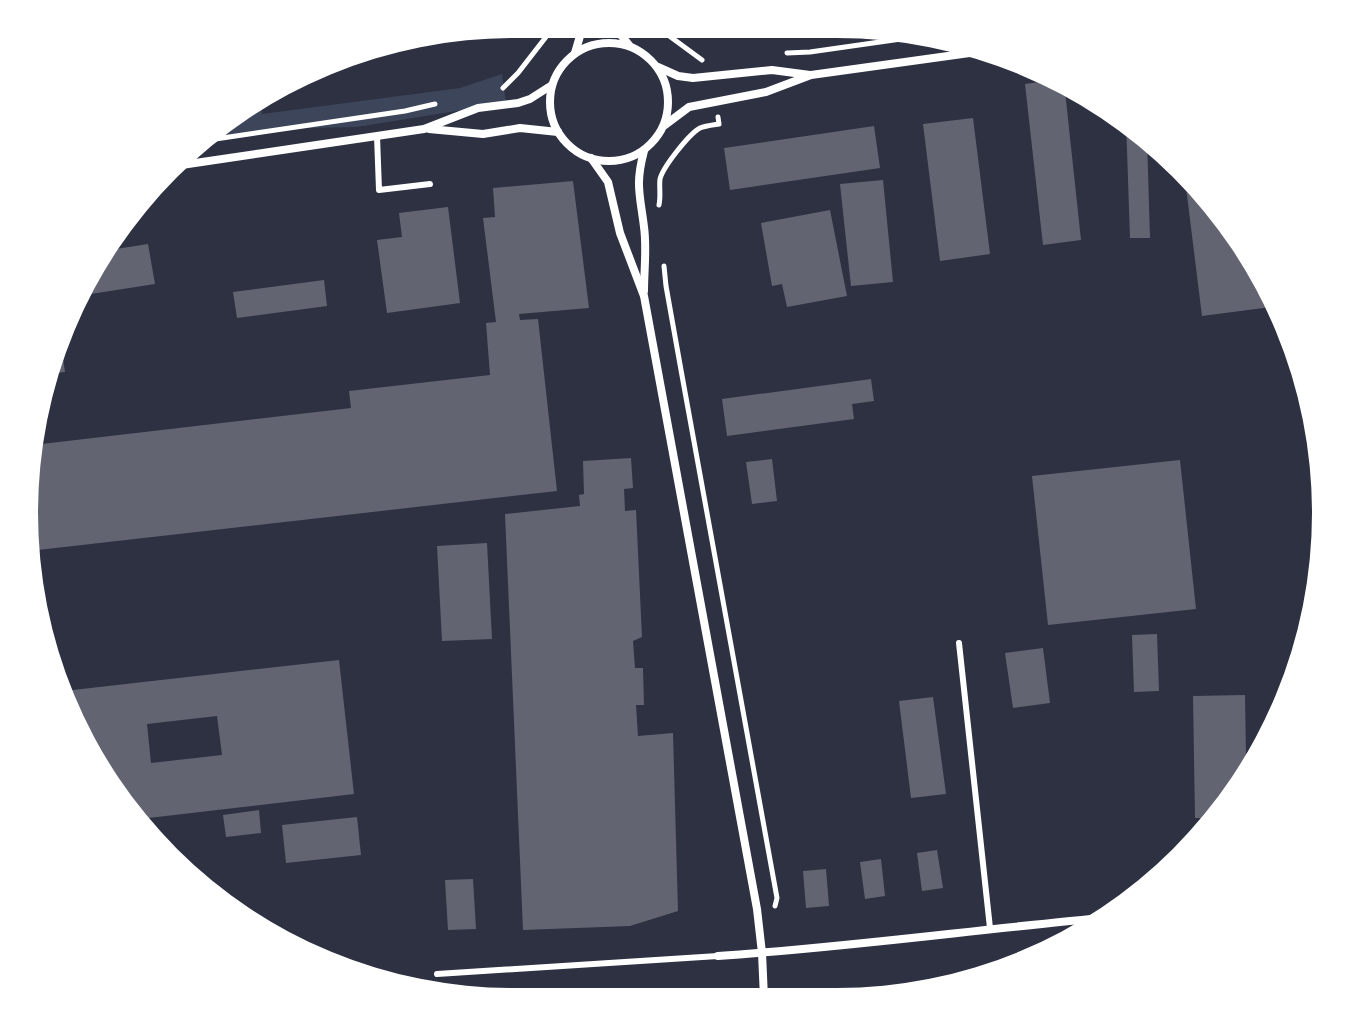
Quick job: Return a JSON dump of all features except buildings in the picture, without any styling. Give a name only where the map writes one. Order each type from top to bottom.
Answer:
[{"type":"street","points":[[575,53],[579,38]]},
{"type":"street","points":[[623,38],[630,46]]},
{"type":"street","points":[[657,66],[669,98],[668,110],[664,125],[644,151],[613,162],[581,155],[568,145],[552,117],[552,85],[559,70],[575,53],[596,44],[607,42],[630,46],[657,66],[678,76],[693,78],[772,70],[811,75]]},
{"type":"street","points":[[664,125],[689,107],[766,92],[811,75],[961,54]]},
{"type":"street","points":[[192,163],[424,129],[478,108],[530,99],[552,85]]},
{"type":"street","points":[[424,129],[483,134],[520,128],[558,132]]},
{"type":"street","points":[[644,151],[637,178],[645,229],[644,296]]},
{"type":"street","points":[[591,158],[608,182],[620,233],[644,296],[757,909],[764,988]]},
{"type":"street","points":[[718,956],[818,949],[1081,920]]},
{"type":"lane","points":[[377,136],[379,190],[430,184]]},
{"type":"lane","points":[[959,643],[990,928]]},
{"type":"lane","points":[[437,974],[718,956]]},
{"type":"path","points":[[494,89],[503,88],[545,38]]},
{"type":"path","points":[[672,38],[702,60],[710,60]]},
{"type":"path","points":[[782,53],[888,41]]},
{"type":"path","points":[[221,138],[405,111],[436,103]]},
{"type":"path","points":[[658,208],[664,169],[691,135],[700,128],[719,124],[717,111]]},
{"type":"path","points":[[663,256],[777,898]]},
{"type":"shaded area","points":[[502,74],[506,103],[357,127],[268,129],[221,139],[262,110],[262,114],[460,88]]}]
